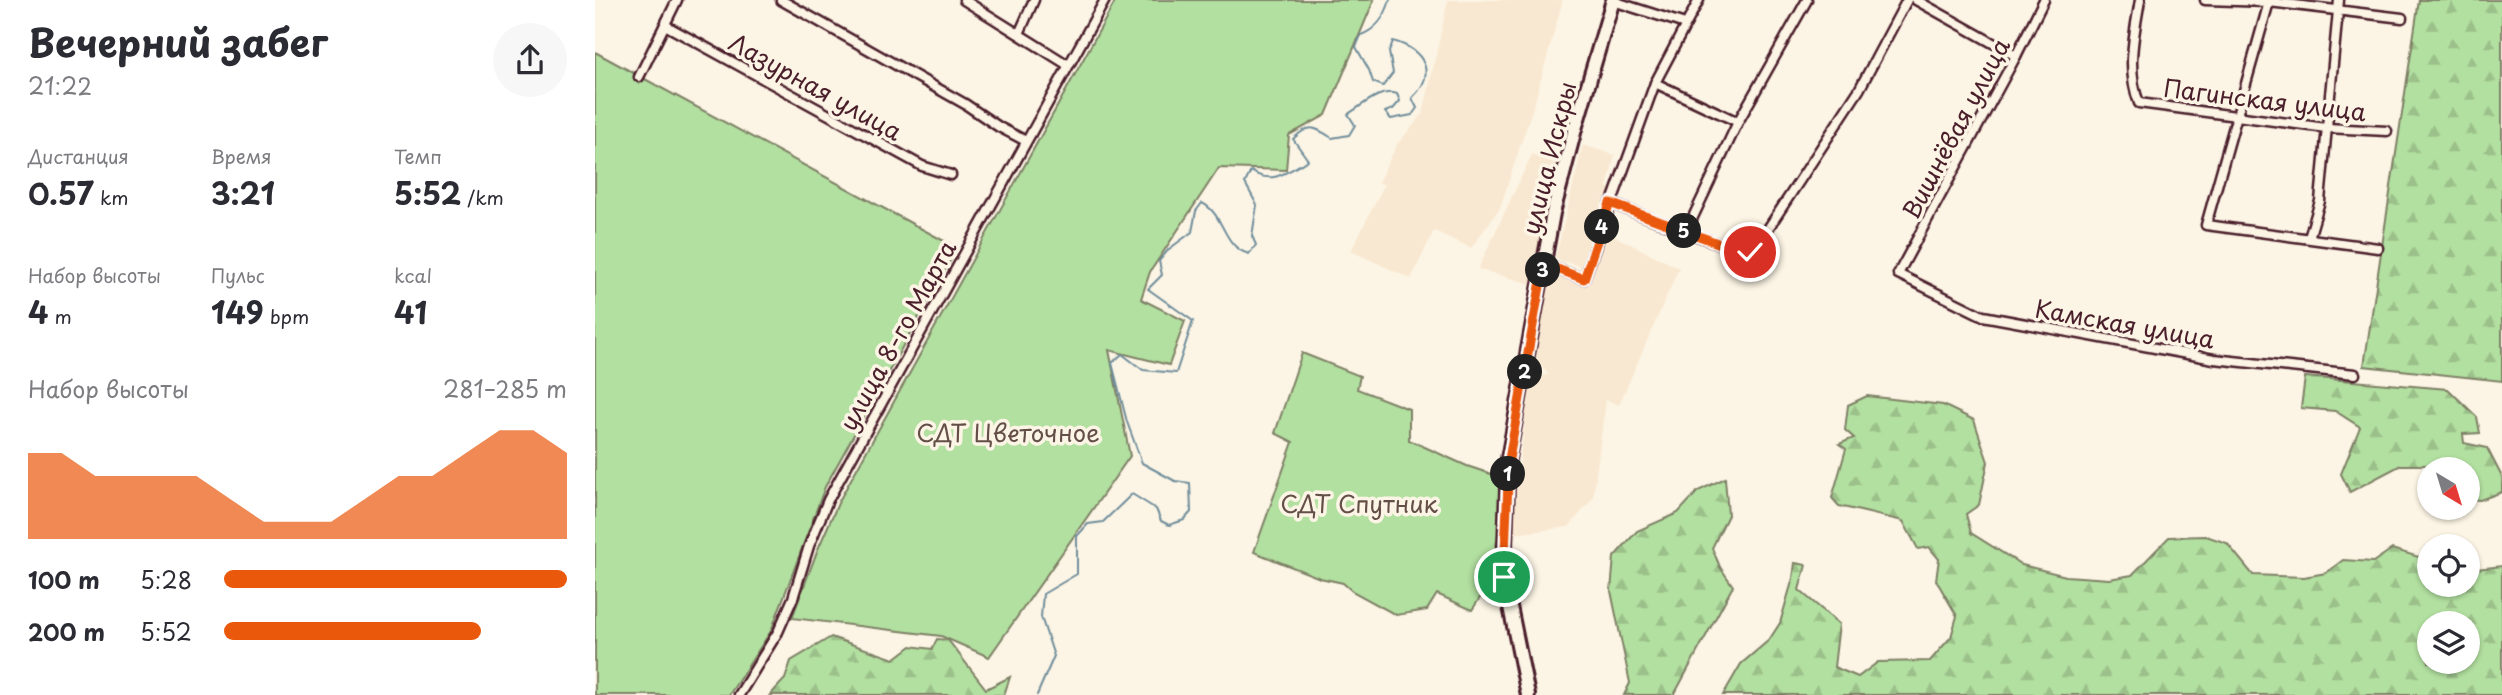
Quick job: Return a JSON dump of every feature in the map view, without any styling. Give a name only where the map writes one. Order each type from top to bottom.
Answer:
[{"type":"main road","name":"улица Искры","points":[[1528,695],[1504,577],[1509,459],[1553,213],[1574,129],[1613,1]]},
{"type":"street","points":[[639,77],[677,0]]},
{"type":"street","points":[[781,0],[1026,141]]},
{"type":"street","points":[[964,0],[1068,65]]},
{"type":"street","points":[[1019,34],[1034,0]]},
{"type":"street","name":"улица 8-го Марта","points":[[739,695],[778,632],[828,500],[1105,0]]},
{"type":"street","points":[[1544,264],[1584,279],[1655,83],[1699,0]]},
{"type":"street","points":[[1686,232],[1738,122],[1807,0]]},
{"type":"street","points":[[1610,203],[1742,252],[1750,252],[1756,247],[1859,90],[1907,0]]},
{"type":"street","points":[[1916,0],[2016,56]]},
{"type":"street","name":"Вишнёвая улица","points":[[1898,274],[2044,0]]},
{"type":"street","name":"Пагинская улица","points":[[2140,0],[2131,68],[2139,103],[2326,128],[2387,131]]},
{"type":"street","points":[[2205,0],[2269,2],[2402,18]]},
{"type":"street","points":[[2309,238],[2320,201],[2339,0]]},
{"type":"street","points":[[1613,1],[1685,24]]},
{"type":"street","points":[[2269,2],[2206,225],[2378,248]]},
{"type":"street","name":"Лазурная улица","points":[[665,24],[922,166],[951,175]]},
{"type":"street","points":[[1655,83],[1738,122]]},
{"type":"street","name":"Камская улица","points":[[1898,274],[1983,316],[2214,359],[2355,374]]},
{"type":"shaded area","points":[[1448,0],[1563,0],[1535,101],[1500,208],[1471,248],[1434,231],[1411,279],[1351,251],[1384,185],[1378,182],[1398,143],[1423,114]]},
{"type":"shaded area","points":[[1583,145],[1615,155],[1607,187],[1611,189],[1586,268],[1555,259]]},
{"type":"shaded area","points":[[1532,154],[1556,162],[1531,284],[1478,269]]},
{"type":"shaded area","points":[[1606,232],[1679,268],[1619,405],[1606,400],[1593,498],[1569,527],[1513,534],[1531,377],[1548,375],[1536,357],[1550,276],[1552,274],[1587,286]]},
{"type":"green space","name":"СДТ Цветочное","points":[[1116,0],[1374,0],[1326,115],[1289,135],[1286,170],[1219,168],[1150,272],[1141,299],[1185,321],[1169,365],[1109,350],[1130,456],[989,657],[941,636],[792,618],[839,501]]},
{"type":"green space","points":[[2419,0],[2502,0],[2502,381],[2364,366]]},
{"type":"green space","points":[[595,52],[957,248],[825,487],[771,631],[729,695],[595,695]]},
{"type":"green space","name":"СДТ Спутник","points":[[1302,353],[1360,376],[1357,389],[1409,409],[1409,440],[1467,466],[1506,479],[1491,581],[1472,610],[1437,594],[1427,610],[1396,615],[1352,591],[1343,583],[1320,578],[1254,552],[1293,442],[1275,433]]},
{"type":"green space","points":[[2305,377],[2448,389],[2477,417],[2480,433],[2463,434],[2464,443],[2487,448],[2502,477],[2502,492],[2480,500],[2480,457],[2417,457],[2417,465],[2401,465],[2350,492],[2341,474],[2360,427],[2335,411],[2301,408]]},
{"type":"green space","points":[[1867,396],[1943,405],[1974,420],[1988,462],[1979,505],[1966,514],[1971,533],[2022,565],[2066,576],[2109,579],[2132,575],[2169,537],[2206,536],[2227,543],[2253,575],[2304,577],[2326,573],[2343,560],[2373,562],[2392,549],[2417,556],[2417,597],[2480,597],[2480,569],[2502,566],[2502,695],[1723,695],[1741,664],[1769,640],[1780,623],[1795,563],[1806,565],[1799,590],[1839,624],[1834,667],[1858,677],[1878,662],[1930,661],[1951,637],[1957,616],[1936,580],[1939,559],[1929,547],[1918,549],[1903,521],[1839,506],[1832,498],[1846,449],[1839,444],[1854,438],[1845,430],[1848,405]]},
{"type":"green space","points":[[1725,478],[1728,515],[1712,548],[1720,567],[1733,586],[1674,695],[1624,695],[1630,683],[1611,591],[1614,557],[1637,531],[1678,513],[1698,491]]},
{"type":"green space","points":[[831,637],[894,659],[911,646],[932,649],[937,639],[948,640],[986,689],[1010,677],[1004,695],[770,695],[785,679],[791,661]]},
{"type":"waterway","points":[[1037,695],[1054,656],[1041,617],[1043,594],[1077,574],[1077,536],[1088,524],[1103,522],[1132,494],[1156,509],[1161,521],[1169,525],[1184,520],[1191,512],[1190,483],[1175,481],[1142,463],[1127,422],[1112,363],[1122,354],[1143,370],[1176,373],[1193,321],[1148,289],[1162,275],[1159,261],[1169,249],[1192,232],[1196,211],[1202,203],[1210,208],[1233,245],[1249,254],[1256,245],[1252,236],[1257,205],[1245,183],[1251,171],[1273,177],[1308,160],[1293,139],[1304,131],[1312,128],[1332,138],[1349,135],[1355,125],[1348,114],[1384,93],[1397,94],[1400,101],[1393,109],[1385,112],[1391,119],[1412,115],[1417,108],[1412,98],[1420,89],[1426,71],[1419,56],[1413,50],[1393,41],[1389,52],[1393,73],[1383,86],[1373,82],[1356,47],[1361,35],[1380,22],[1390,0]]},
{"type":"route","points":[[1504,577],[1509,459],[1544,264],[1584,279],[1610,203],[1742,252],[1750,252]]}]
